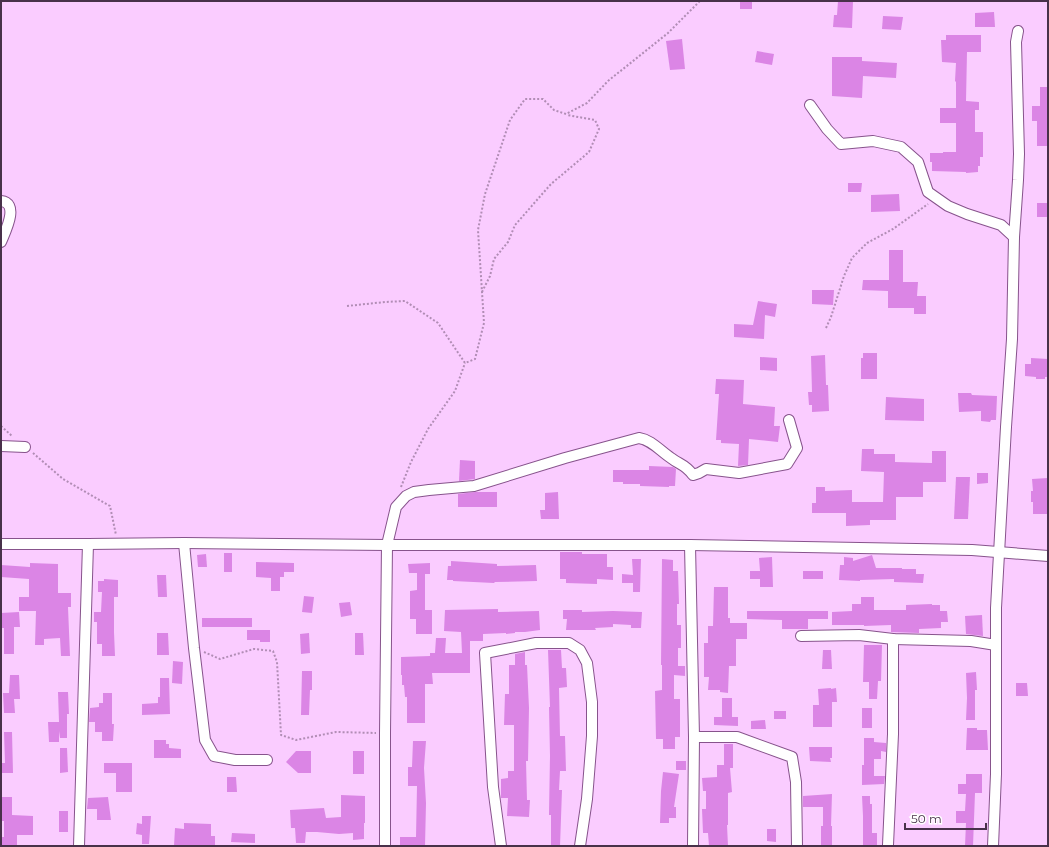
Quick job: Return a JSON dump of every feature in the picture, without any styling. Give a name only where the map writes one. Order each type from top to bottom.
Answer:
[{"type":"street","points":[[993,846],[996,774],[996,608],[998,552],[1012,339],[1014,237],[1018,160],[1016,42],[1018,31]]},
{"type":"street","points":[[810,105],[841,144],[873,141],[901,147],[918,162],[928,192],[948,206],[1001,225],[1014,237]]},
{"type":"street","points":[[1,201],[5,201],[10,208],[11,214],[1,242]]},
{"type":"street","points":[[386,846],[385,733],[387,545],[396,508],[406,496],[414,492],[474,486],[565,458],[639,438],[645,439],[652,443],[672,459],[681,463],[690,470],[693,475],[706,469],[739,473],[762,469],[787,464],[797,448],[789,420]]},
{"type":"street","points":[[1,446],[26,447]]},
{"type":"street","points":[[1,544],[184,543],[690,545],[972,550],[1048,556]]},
{"type":"street","points":[[184,543],[205,740],[214,756],[235,760],[267,760]]},
{"type":"street","points":[[79,846],[88,544]]},
{"type":"street","points":[[690,545],[694,736],[693,846]]},
{"type":"street","points":[[801,636],[859,635],[893,639],[971,641],[996,645]]},
{"type":"street","points":[[888,845],[893,734],[893,639]]},
{"type":"street","points":[[501,846],[493,787],[485,653],[536,643],[569,643],[580,650],[586,663],[592,702],[592,736],[587,798],[580,846]]},
{"type":"street","points":[[694,736],[737,736],[792,757],[796,782],[797,846]]},
{"type":"path","points":[[566,114],[587,103],[608,82],[668,33],[700,1]]},
{"type":"path","points":[[400,489],[411,462],[428,429],[455,391],[465,363],[475,359],[484,323],[481,292],[478,230],[485,194],[510,120],[525,99],[543,99],[554,110],[595,120],[600,129],[589,152],[551,184],[516,225],[508,242],[494,259],[490,276],[481,292]]},
{"type":"path","points":[[826,328],[831,318],[844,276],[852,258],[867,243],[894,228],[937,198]]},
{"type":"path","points":[[347,306],[404,301],[438,323],[465,363]]},
{"type":"path","points":[[1,426],[63,479],[110,506],[118,544]]},
{"type":"path","points":[[194,648],[220,659],[254,649],[273,651],[277,662],[281,735],[296,740],[336,732],[385,733]]},
{"type":"building","points":[[740,1],[752,1],[752,9],[740,9]]},
{"type":"building","points":[[838,1],[853,1],[852,28],[833,27],[834,15],[837,15]]},
{"type":"building","points":[[994,12],[995,27],[975,27],[975,13]]},
{"type":"building","points":[[883,16],[903,17],[901,30],[882,29]]},
{"type":"building","points":[[946,35],[981,35],[981,52],[967,52],[966,101],[979,102],[979,110],[975,110],[975,132],[983,132],[983,157],[980,157],[978,172],[966,173],[932,171],[930,153],[956,152],[956,123],[940,123],[940,108],[956,108],[956,63],[942,62],[941,40],[946,40]]},
{"type":"building","points":[[682,39],[685,69],[670,70],[666,41]]},
{"type":"building","points":[[757,51],[774,54],[772,65],[755,62]]},
{"type":"building","points":[[832,57],[862,57],[862,61],[897,63],[896,78],[863,76],[862,98],[832,96]]},
{"type":"building","points":[[1040,87],[1048,87],[1048,146],[1037,146],[1037,121],[1032,121],[1032,106],[1040,106]]},
{"type":"building","points":[[848,183],[862,183],[861,192],[848,192]]},
{"type":"building","points":[[899,194],[900,211],[871,212],[871,195]]},
{"type":"building","points":[[1037,203],[1048,203],[1048,217],[1037,217]]},
{"type":"building","points":[[889,250],[903,250],[903,282],[918,282],[917,296],[926,296],[926,314],[914,314],[914,308],[888,308],[888,291],[862,290],[863,280],[889,280]]},
{"type":"building","points":[[812,290],[834,290],[833,305],[812,304]]},
{"type":"building","points":[[758,301],[777,304],[775,317],[765,315],[764,339],[734,337],[734,324],[753,325]]},
{"type":"building","points":[[863,353],[877,353],[877,379],[861,379],[861,358],[863,358]]},
{"type":"building","points":[[825,355],[829,411],[812,412],[812,405],[809,405],[808,392],[812,392],[811,356]]},
{"type":"building","points":[[760,357],[777,358],[777,371],[760,370]]},
{"type":"building","points":[[1031,358],[1048,359],[1048,377],[1045,377],[1045,379],[1036,379],[1036,377],[1025,376],[1025,364],[1031,364]]},
{"type":"building","points":[[716,379],[744,380],[743,404],[775,407],[774,426],[780,426],[778,442],[749,439],[748,465],[738,466],[739,444],[721,443],[721,440],[716,440],[719,394],[715,394]]},
{"type":"building","points":[[958,393],[997,396],[996,420],[991,420],[990,422],[981,421],[981,411],[959,412]]},
{"type":"building","points":[[886,397],[924,399],[924,421],[885,420]]},
{"type":"building","points":[[862,449],[874,449],[874,454],[895,454],[895,462],[932,463],[932,451],[946,451],[946,482],[923,482],[923,497],[896,497],[896,520],[870,520],[870,525],[846,526],[846,513],[812,513],[812,503],[816,503],[816,487],[825,487],[825,491],[852,490],[852,502],[883,502],[884,472],[861,471]]},
{"type":"building","points":[[460,460],[475,461],[475,479],[459,481]]},
{"type":"building","points":[[649,466],[673,467],[676,469],[675,486],[640,486],[640,484],[623,484],[623,482],[613,482],[613,470],[649,470]]},
{"type":"building","points":[[977,473],[988,473],[988,483],[977,484]]},
{"type":"building","points":[[956,477],[970,477],[968,519],[954,519]]},
{"type":"building","points":[[1048,478],[1048,514],[1033,514],[1033,502],[1031,502],[1031,491],[1033,491],[1032,479]]},
{"type":"building","points":[[497,492],[497,507],[458,507],[458,494]]},
{"type":"building","points":[[558,492],[559,519],[541,519],[540,510],[545,510],[545,493]]},
{"type":"building","points":[[560,552],[607,554],[607,567],[613,567],[613,580],[597,579],[597,584],[566,583],[566,579],[560,579]]},
{"type":"building","points":[[224,553],[232,553],[232,572],[224,572]]},
{"type":"building","points":[[206,554],[207,567],[198,567],[197,555]]},
{"type":"building","points":[[872,555],[876,568],[916,569],[916,574],[924,574],[923,583],[894,582],[894,579],[860,581],[839,580],[840,565],[844,565],[844,557],[853,558],[853,561]]},
{"type":"building","points":[[772,557],[773,587],[760,587],[760,579],[750,579],[750,571],[760,571],[759,558]]},
{"type":"building","points":[[632,559],[641,559],[640,592],[633,592],[633,583],[622,583],[622,574],[633,575]]},
{"type":"building","points":[[662,559],[673,560],[673,571],[678,571],[679,604],[677,604],[677,625],[681,625],[681,648],[678,648],[678,666],[685,666],[685,676],[674,675],[674,699],[680,699],[680,737],[675,737],[675,749],[663,749],[663,739],[656,739],[655,691],[662,690]]},
{"type":"building","points":[[451,561],[497,564],[497,566],[536,565],[537,581],[494,583],[447,580],[448,566],[451,566]]},
{"type":"building","points":[[256,562],[294,563],[294,572],[284,572],[284,577],[280,577],[280,591],[271,591],[271,578],[256,577]]},
{"type":"building","points":[[30,563],[58,564],[58,593],[71,593],[71,607],[68,607],[70,656],[61,656],[60,638],[44,639],[44,645],[35,645],[36,611],[19,611],[19,597],[29,597],[29,579],[1,577],[1,565],[30,567]]},
{"type":"building","points":[[430,563],[430,574],[425,574],[425,610],[432,610],[432,634],[416,634],[416,619],[410,619],[410,591],[417,590],[417,573],[409,573],[408,564]]},
{"type":"building","points":[[803,571],[823,571],[823,579],[803,579]]},
{"type":"building","points":[[157,575],[166,575],[167,597],[158,597]]},
{"type":"building","points":[[104,579],[118,580],[118,597],[114,597],[115,656],[102,656],[102,644],[97,644],[97,622],[94,622],[94,612],[101,612],[102,592],[98,592],[98,581],[104,581]]},
{"type":"building","points":[[714,587],[728,587],[728,618],[730,618],[730,623],[747,623],[747,639],[736,639],[736,666],[729,666],[728,693],[720,692],[720,690],[708,690],[709,677],[704,677],[704,643],[708,643],[708,626],[713,626]]},
{"type":"building","points":[[304,596],[314,597],[312,613],[302,612]]},
{"type":"building","points":[[861,597],[874,597],[874,610],[906,610],[906,605],[940,605],[940,611],[947,611],[948,622],[941,622],[941,628],[919,629],[919,633],[891,632],[891,625],[832,625],[832,612],[852,611],[852,604],[861,604]]},
{"type":"building","points":[[350,602],[352,615],[341,617],[339,603]]},
{"type":"building","points":[[498,609],[498,612],[539,611],[540,630],[506,634],[483,634],[483,641],[470,641],[470,673],[432,673],[433,684],[425,684],[425,723],[407,723],[407,697],[405,697],[404,685],[402,685],[401,657],[430,656],[430,653],[435,653],[436,638],[446,638],[445,653],[462,653],[461,632],[444,631],[445,610]]},
{"type":"building","points":[[563,610],[582,610],[582,612],[642,612],[641,628],[631,628],[631,625],[613,624],[613,627],[595,628],[596,630],[566,630],[567,619],[563,619]]},
{"type":"building","points":[[747,611],[828,611],[828,619],[808,619],[808,629],[782,629],[782,620],[747,619]]},
{"type":"building","points":[[19,612],[20,627],[14,627],[14,654],[4,654],[4,628],[1,628],[1,613]]},
{"type":"building","points":[[982,615],[983,636],[966,634],[965,616]]},
{"type":"building","points":[[202,618],[252,618],[252,627],[202,627]]},
{"type":"building","points":[[247,630],[270,630],[270,642],[247,640]]},
{"type":"building","points":[[157,633],[168,633],[169,655],[157,655]]},
{"type":"building","points":[[309,633],[310,653],[301,654],[300,634]]},
{"type":"building","points":[[355,633],[363,633],[364,655],[355,655]]},
{"type":"building","points":[[864,645],[882,645],[881,681],[878,681],[877,699],[869,699],[869,682],[863,682]]},
{"type":"building","points":[[548,650],[561,650],[562,668],[566,668],[567,687],[559,688],[560,736],[565,736],[566,771],[560,771],[559,790],[562,790],[560,846],[551,846],[551,815],[549,815],[550,707]]},
{"type":"building","points":[[823,650],[831,650],[832,669],[822,669]]},
{"type":"building","points":[[525,652],[529,708],[528,761],[526,761],[527,800],[530,800],[529,817],[507,816],[508,798],[501,798],[501,779],[508,778],[508,771],[514,771],[514,725],[504,725],[505,694],[509,694],[509,665],[515,665],[515,654]]},
{"type":"building","points":[[173,661],[183,662],[182,684],[172,683]]},
{"type":"building","points":[[302,671],[312,671],[312,690],[310,690],[309,715],[301,715]]},
{"type":"building","points":[[976,672],[977,690],[975,690],[975,720],[966,720],[966,673]]},
{"type":"building","points":[[10,675],[19,675],[20,699],[14,699],[15,713],[4,713],[3,693],[9,693]]},
{"type":"building","points":[[160,678],[169,678],[170,714],[142,715],[142,704],[158,703],[158,697],[160,697]]},
{"type":"building","points":[[1016,683],[1027,683],[1028,696],[1016,696]]},
{"type":"building","points":[[836,688],[837,702],[832,702],[832,727],[813,727],[813,705],[819,705],[818,689]]},
{"type":"building","points":[[58,692],[68,692],[69,714],[67,714],[67,738],[60,738],[59,731],[59,742],[49,742],[48,722],[59,722]]},
{"type":"building","points":[[103,693],[112,693],[112,724],[114,724],[113,741],[102,741],[102,732],[95,732],[95,722],[89,722],[90,708],[99,707],[99,703],[103,703]]},
{"type":"building","points":[[722,698],[732,698],[732,717],[738,717],[738,726],[714,725],[714,717],[722,717]]},
{"type":"building","points":[[862,708],[872,708],[872,728],[862,728]]},
{"type":"building","points":[[774,711],[786,711],[786,719],[774,719]]},
{"type":"building","points":[[765,720],[766,729],[751,729],[751,721]]},
{"type":"building","points":[[967,728],[987,730],[988,750],[966,750]]},
{"type":"building","points":[[4,732],[12,732],[13,773],[1,773],[1,763],[5,763]]},
{"type":"building","points":[[864,738],[874,738],[874,742],[886,743],[886,752],[881,751],[881,759],[874,759],[874,776],[885,776],[884,784],[862,785]]},
{"type":"building","points":[[154,740],[166,740],[166,744],[169,744],[169,748],[181,749],[181,758],[154,758]]},
{"type":"building","points":[[413,741],[426,741],[424,768],[426,803],[425,846],[400,846],[400,837],[416,837],[417,786],[408,786],[408,767],[412,767]]},
{"type":"building","points":[[724,744],[733,744],[733,768],[730,768],[732,792],[728,793],[728,846],[709,846],[708,833],[703,833],[702,809],[706,809],[706,791],[703,791],[702,778],[717,777],[717,765],[724,765]]},
{"type":"building","points":[[809,747],[832,747],[832,758],[830,758],[831,762],[810,761]]},
{"type":"building","points":[[60,748],[67,748],[68,772],[60,773]]},
{"type":"building","points":[[296,751],[311,751],[311,773],[298,773],[286,762]]},
{"type":"building","points":[[353,751],[364,751],[364,774],[353,774]]},
{"type":"building","points":[[676,761],[686,761],[686,770],[676,770]]},
{"type":"building","points":[[104,763],[132,763],[132,792],[116,792],[116,773],[104,773]]},
{"type":"building","points":[[663,772],[679,774],[674,807],[676,807],[676,818],[669,818],[669,823],[660,823]]},
{"type":"building","points":[[966,774],[982,774],[982,793],[975,793],[973,846],[965,846],[966,823],[956,823],[956,811],[965,811],[966,794],[958,794],[958,784],[966,784]]},
{"type":"building","points":[[227,777],[236,777],[237,792],[227,792]]},
{"type":"building","points":[[832,794],[832,846],[821,846],[823,807],[803,807],[803,796]]},
{"type":"building","points":[[341,795],[365,796],[364,839],[353,840],[353,833],[339,834],[306,832],[305,843],[296,843],[295,828],[291,828],[290,810],[324,808],[326,818],[341,817]]},
{"type":"building","points":[[862,796],[870,796],[870,804],[872,804],[872,833],[877,833],[877,846],[863,846]]},
{"type":"building","points":[[1,797],[12,797],[12,815],[33,816],[33,835],[17,835],[17,846],[1,846],[1,837],[4,837],[4,821],[1,821]]},
{"type":"building","points":[[108,797],[111,820],[97,820],[97,809],[87,809],[88,798]]},
{"type":"building","points":[[59,811],[68,811],[68,832],[59,832]]},
{"type":"building","points":[[142,816],[151,816],[149,844],[142,844],[142,835],[136,834],[137,823],[142,824]]},
{"type":"building","points":[[184,823],[211,824],[211,836],[215,836],[215,846],[174,846],[175,828],[184,829]]},
{"type":"building","points":[[767,829],[776,829],[776,842],[767,841]]},
{"type":"building","points":[[232,833],[255,834],[255,843],[231,842]]}]
